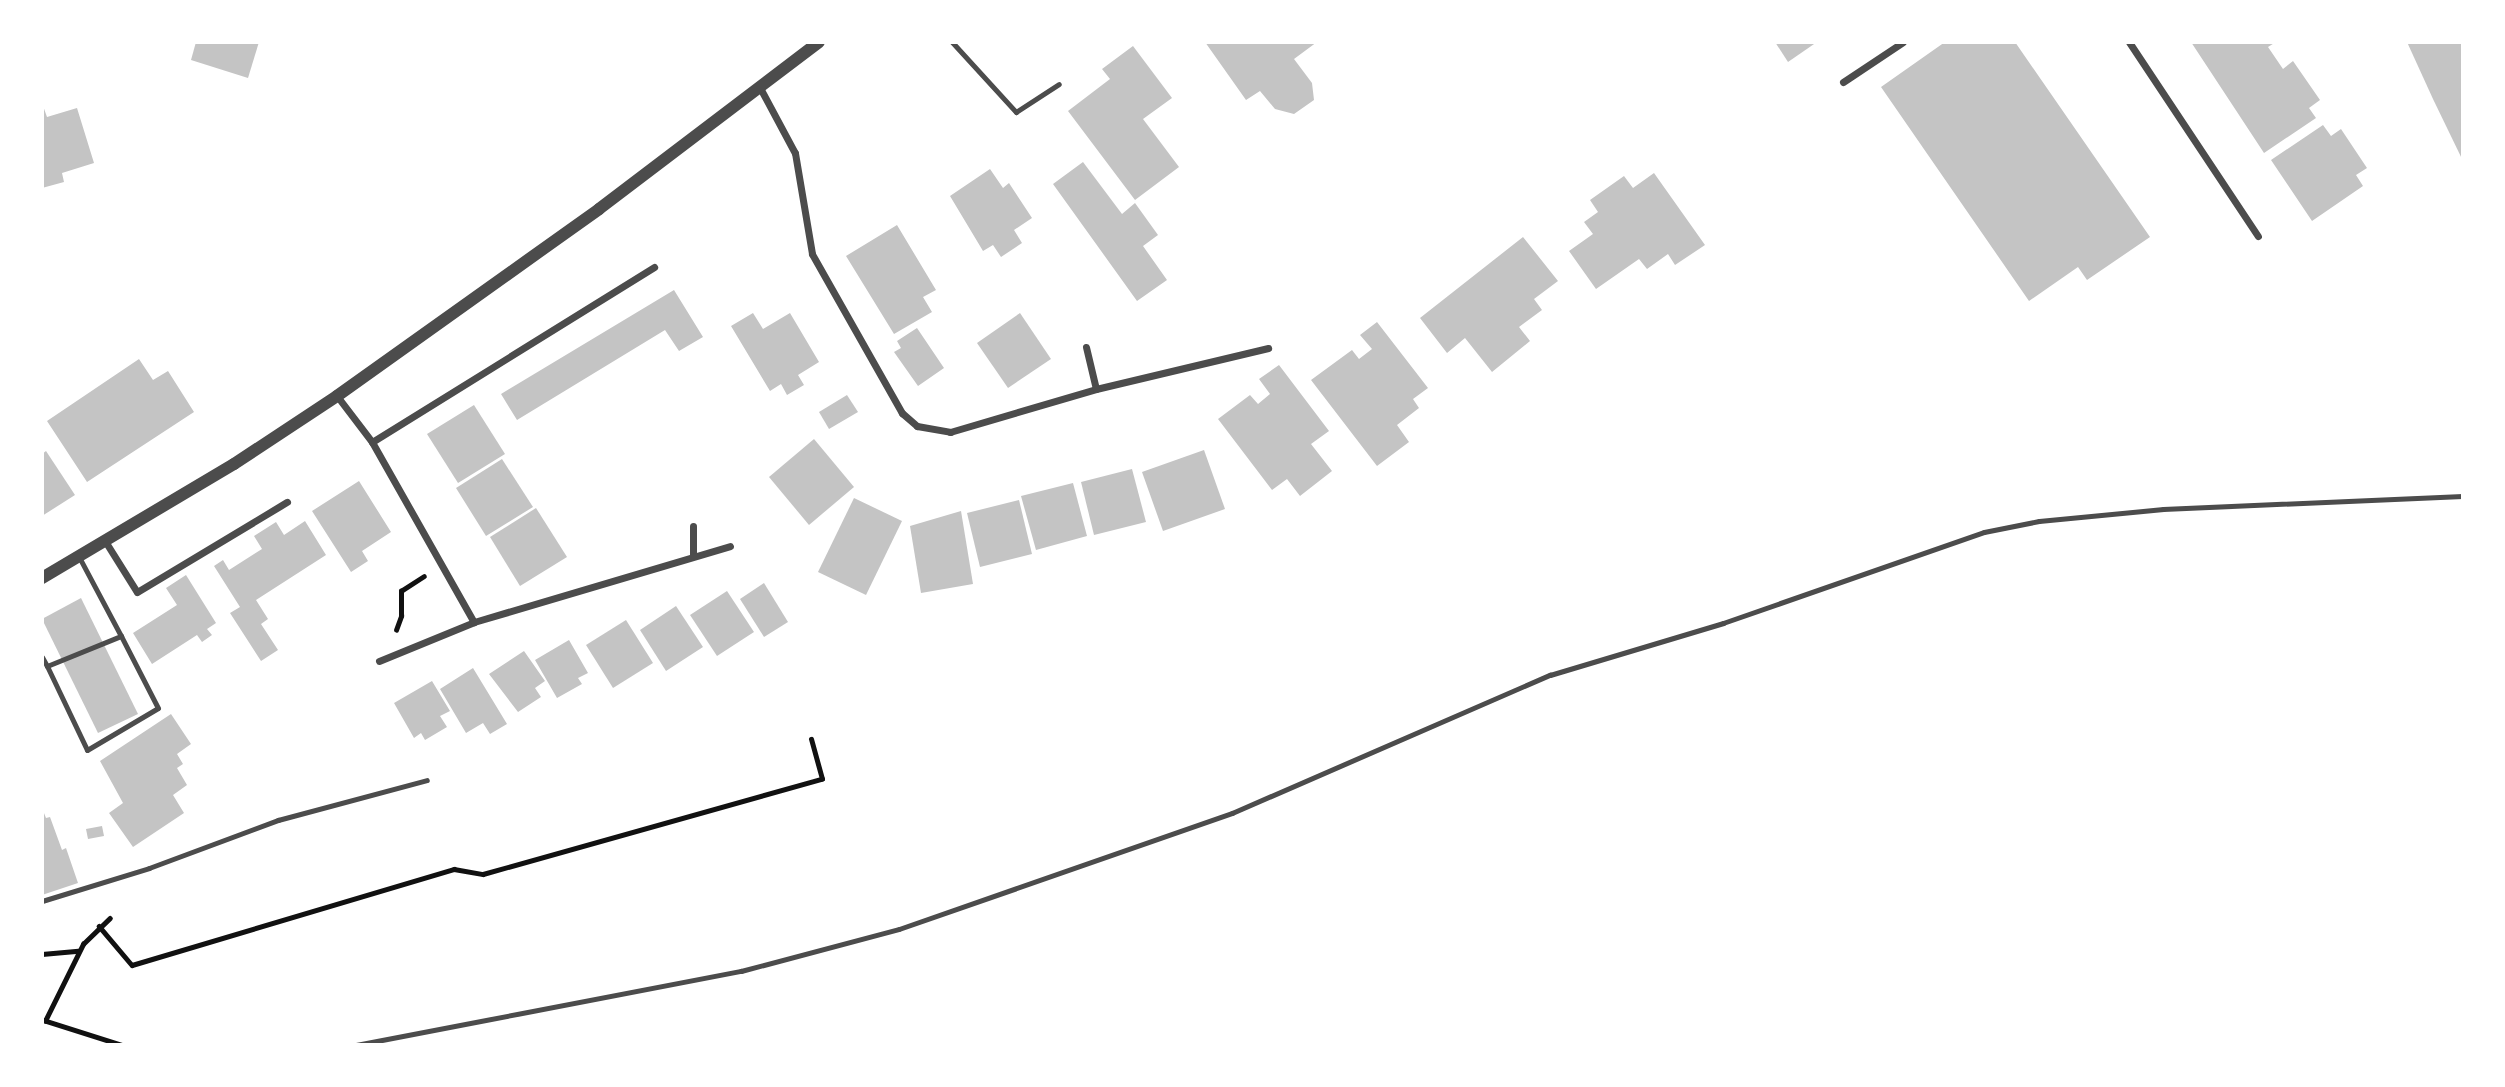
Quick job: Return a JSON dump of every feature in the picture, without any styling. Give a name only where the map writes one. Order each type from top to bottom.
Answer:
[{"type":"street","points":[[42,578],[337,396],[599,209],[758,85],[819,42]]},
{"type":"street","points":[[1843,82],[1903,42]]},
{"type":"street","points":[[2129,42],[2258,236]]},
{"type":"street","points":[[758,85],[795,153],[812,254],[902,413],[931,432],[950,432],[1096,389],[1268,348]]},
{"type":"street","points":[[372,442],[654,267]]},
{"type":"street","points":[[1086,346],[1096,389]]},
{"type":"street","points":[[337,396],[372,442],[474,622]]},
{"type":"street","points":[[105,541],[137,592],[287,502]]},
{"type":"street","points":[[693,526],[693,556]]},
{"type":"street","points":[[379,661],[474,622],[730,547]]},
{"type":"lane","points":[[952,42],[1016,111],[1059,84]]},
{"type":"lane","points":[[356,1045],[727,974],[899,929],[1232,813],[1550,675],[1723,623],[1984,532],[2039,521],[2163,509],[2463,496]]},
{"type":"lane","points":[[42,657],[87,750],[158,708],[79,557]]},
{"type":"lane","points":[[47,666],[121,636]]},
{"type":"lane","points":[[42,901],[149,868],[278,820],[427,780]]},
{"type":"path","points":[[399,652],[396,629],[401,616],[401,591],[441,564]]},
{"type":"path","points":[[99,926],[132,965],[454,869],[483,874],[822,779],[811,739]]},
{"type":"path","points":[[110,918],[99,926],[79,950],[43,1021],[122,1045]]},
{"type":"path","points":[[42,954],[79,950]]},
{"type":"building","points":[[196,42],[259,42],[248,78],[191,60]]},
{"type":"building","points":[[1205,42],[1317,42],[1294,59],[1312,83],[1314,100],[1294,114],[1275,109],[1260,91],[1246,100]]},
{"type":"building","points":[[1775,42],[1817,42],[1788,62]]},
{"type":"building","points":[[1945,42],[2015,42],[2150,237],[2087,280],[2078,267],[2029,301],[1881,87]]},
{"type":"building","points":[[2191,42],[2276,42],[2268,47],[2283,69],[2293,61],[2320,100],[2309,108],[2316,118],[2264,153]]},
{"type":"building","points":[[2407,42],[2463,42],[2463,161],[2433,99]]},
{"type":"building","points":[[1133,46],[1172,98],[1143,119],[1179,167],[1135,200],[1068,111],[1110,79],[1102,69]]},
{"type":"building","points":[[42,103],[47,117],[77,108],[94,163],[62,173],[64,182],[42,188]]},
{"type":"building","points":[[2323,125],[2331,136],[2341,129],[2367,168],[2356,175],[2363,186],[2312,221],[2271,160]]},
{"type":"building","points":[[1083,162],[1122,214],[1135,203],[1158,235],[1143,246],[1167,280],[1137,301],[1053,184]]},
{"type":"building","points":[[990,169],[1003,188],[1009,183],[1032,218],[1014,230],[1022,243],[1001,257],[993,245],[983,251],[950,196]]},
{"type":"building","points":[[1654,173],[1705,245],[1675,265],[1668,254],[1647,269],[1639,259],[1596,289],[1569,251],[1593,234],[1584,222],[1598,212],[1590,200],[1624,176],[1633,188]]},
{"type":"building","points":[[897,225],[936,290],[923,297],[932,312],[894,334],[846,256]]},
{"type":"building","points":[[1523,237],[1558,281],[1534,299],[1542,310],[1519,327],[1530,341],[1492,372],[1465,338],[1447,353],[1420,318]]},
{"type":"building","points":[[674,290],[703,337],[679,351],[665,330],[517,420],[501,394]]},
{"type":"building","points":[[753,313],[763,329],[790,313],[819,362],[798,375],[804,385],[787,395],[781,384],[770,391],[731,326]]},
{"type":"building","points":[[1020,313],[1051,359],[1008,388],[977,343]]},
{"type":"building","points":[[1377,322],[1428,388],[1413,399],[1419,408],[1397,425],[1409,442],[1377,466],[1311,380],[1352,350],[1359,359],[1372,349],[1360,335]]},
{"type":"building","points":[[917,328],[944,368],[918,386],[894,352],[901,348],[897,341]]},
{"type":"building","points":[[139,359],[153,380],[168,371],[194,412],[87,482],[47,421]]},
{"type":"building","points":[[1279,365],[1329,431],[1311,444],[1332,471],[1300,496],[1287,479],[1272,490],[1218,419],[1250,395],[1258,404],[1270,394],[1259,379]]},
{"type":"building","points":[[847,395],[858,412],[829,429],[819,412]]},
{"type":"building","points":[[474,405],[505,454],[458,483],[427,434]]},
{"type":"building","points":[[814,439],[854,487],[809,525],[769,477]]},
{"type":"building","points":[[1204,450],[1225,509],[1163,531],[1142,472]]},
{"type":"building","points":[[46,451],[75,495],[42,516],[42,454]]},
{"type":"building","points":[[502,459],[533,507],[486,536],[456,488]]},
{"type":"building","points":[[1132,469],[1146,522],[1094,535],[1081,482]]},
{"type":"building","points":[[359,481],[391,532],[362,551],[368,561],[351,572],[312,511]]},
{"type":"building","points":[[1073,483],[1087,536],[1036,550],[1021,496]]},
{"type":"building","points":[[854,498],[902,521],[866,595],[818,572]]},
{"type":"building","points":[[1019,500],[1032,554],[980,567],[967,513]]},
{"type":"building","points":[[536,508],[567,557],[520,586],[490,537]]},
{"type":"building","points":[[961,511],[973,584],[921,593],[910,526]]},
{"type":"building","points":[[305,521],[326,555],[256,600],[268,619],[261,624],[278,650],[261,661],[230,613],[240,607],[214,566],[223,560],[229,570],[262,549],[254,536],[276,522],[284,535]]},
{"type":"building","points":[[186,575],[216,623],[207,629],[212,635],[202,642],[197,635],[152,664],[133,633],[177,605],[166,588]]},
{"type":"building","points":[[764,583],[788,622],[764,637],[740,599]]},
{"type":"building","points":[[727,591],[754,632],[717,656],[690,615]]},
{"type":"building","points":[[81,598],[138,714],[98,733],[42,619]]},
{"type":"building","points":[[676,606],[703,647],[666,671],[640,630]]},
{"type":"building","points":[[626,620],[653,663],[613,688],[586,645]]},
{"type":"building","points":[[569,640],[588,673],[578,678],[582,684],[557,698],[535,660]]},
{"type":"building","points":[[524,651],[545,681],[535,688],[541,697],[518,712],[489,674]]},
{"type":"building","points":[[473,668],[507,724],[490,734],[483,723],[466,733],[440,689]]},
{"type":"building","points":[[432,681],[450,711],[440,716],[447,727],[425,740],[421,733],[414,738],[394,703]]},
{"type":"building","points":[[171,714],[191,744],[177,754],[183,764],[177,768],[187,785],[173,795],[184,813],[133,847],[109,813],[123,803],[100,761]]},
{"type":"building","points":[[42,808],[46,818],[50,817],[62,850],[66,848],[78,883],[42,895]]},
{"type":"building","points":[[102,826],[104,836],[88,839],[86,829]]}]
